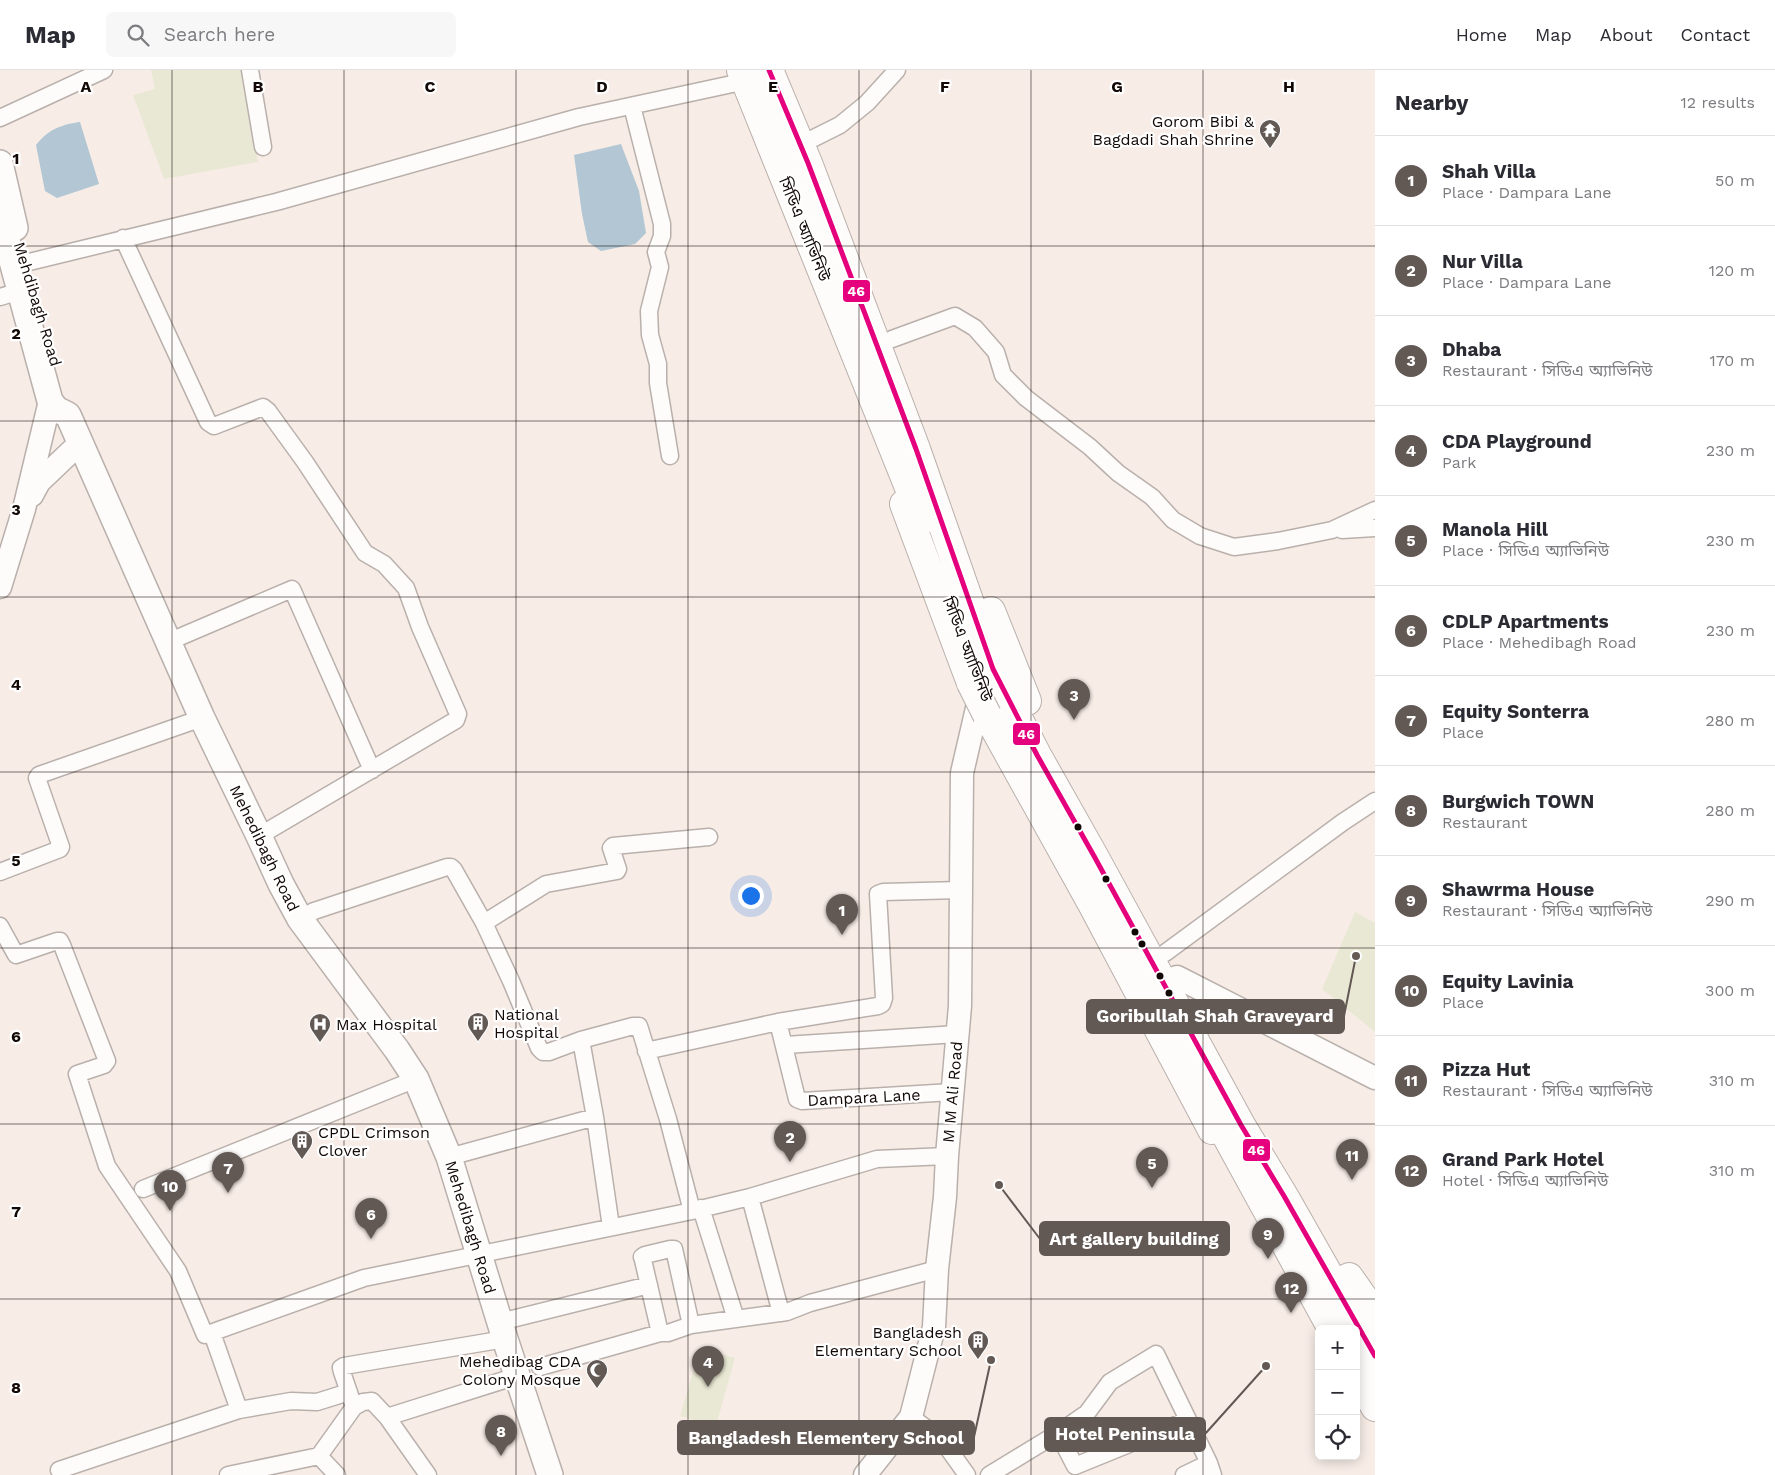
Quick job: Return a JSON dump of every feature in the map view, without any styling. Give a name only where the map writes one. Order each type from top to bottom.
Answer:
[{"type":"highway","points":[[785,70],[814,138],[892,338],[898,360],[968,552],[1032,714],[1119,882],[1165,953],[1242,1099],[1312,1222],[1375,1314]]},
{"type":"highway","points":[[752,72],[759,115],[980,696],[1212,1130]]},
{"type":"highway","points":[[752,72],[800,180],[907,452],[979,667],[1228,1123],[1344,1325]]},
{"type":"highway","points":[[752,72],[808,163],[916,449],[993,669],[1037,755],[1241,1125],[1289,1204],[1375,1356]]},
{"type":"highway","name":"সিডিএ অ্যাভিনিউ","points":[[980,696],[1154,996],[1241,1165],[1330,1325]]},
{"type":"highway","points":[[1360,1355],[1375,1383]]},
{"type":"highway","points":[[1360,1381],[1375,1407]]},
{"type":"main road","name":"Mehdibagh Road","points":[[0,163],[18,240],[67,401],[59,408]]},
{"type":"main road","name":"Mehedibagh Road","points":[[0,211],[13,265],[10,294],[59,408],[80,443],[202,718],[280,884],[300,919],[397,1050],[416,1079],[449,1157],[502,1330],[550,1475]]},
{"type":"street","points":[[0,118],[104,70]]},
{"type":"street","points":[[250,70],[263,147]]},
{"type":"street","points":[[814,138],[840,125],[860,109],[898,70]]},
{"type":"street","points":[[25,263],[276,202],[579,117],[632,106],[752,72]]},
{"type":"street","points":[[632,106],[662,224],[662,236],[656,252],[660,267],[649,311],[650,334],[658,364],[658,383],[670,456]]},
{"type":"street","points":[[123,238],[208,422],[214,426],[263,407],[268,412],[365,553],[384,564],[406,588],[420,627],[458,717],[259,836]]},
{"type":"street","points":[[892,338],[955,316],[975,328],[996,352],[1003,375],[1026,398],[1090,447],[1118,473],[1152,497],[1173,520],[1200,536],[1234,547],[1278,541],[1332,530],[1375,528]]},
{"type":"street","points":[[0,587],[24,509],[59,408]]},
{"type":"street","points":[[24,509],[39,482],[80,443]]},
{"type":"street","points":[[1332,530],[1375,510]]},
{"type":"street","points":[[168,642],[292,589],[372,770]]},
{"type":"street","name":"M M Ali Road","points":[[864,1475],[912,1417],[934,1327],[937,1269],[945,1197],[946,1156],[960,1006],[962,773],[980,696]]},
{"type":"street","points":[[0,872],[61,847],[37,778],[39,775],[202,718]]},
{"type":"street","points":[[1165,953],[1335,828],[1375,801]]},
{"type":"street","points":[[484,923],[546,884],[617,871],[611,848],[613,846],[709,837]]},
{"type":"street","points":[[300,919],[314,911],[450,867],[454,870],[484,923],[539,1048],[543,1052],[549,1052],[581,1040],[638,1026],[696,1210],[736,1319]]},
{"type":"street","points":[[646,1051],[778,1022],[882,1004],[884,998],[878,894],[883,892],[961,890]]},
{"type":"street","points":[[0,926],[16,955],[60,941],[107,1061],[104,1065],[77,1074],[107,1166],[178,1271],[206,1335],[364,1278],[696,1210],[750,1197],[877,1159],[946,1156]]},
{"type":"street","points":[[1178,977],[1375,1078]]},
{"type":"street","name":"Dampara Lane","points":[[778,1022],[797,1099],[802,1101],[952,1092]]},
{"type":"street","points":[[784,1045],[957,1034]]},
{"type":"street","points":[[581,1040],[595,1117],[611,1227]]},
{"type":"street","points":[[143,1189],[416,1079]]},
{"type":"street","points":[[449,1157],[595,1117]]},
{"type":"street","points":[[750,1197],[781,1313]]},
{"type":"street","points":[[660,1333],[642,1257],[670,1249],[674,1249],[691,1325]]},
{"type":"street","points":[[540,1367],[660,1333],[668,1333],[691,1325],[781,1313],[810,1303],[937,1269]]},
{"type":"street","points":[[352,1400],[342,1372],[344,1366],[502,1330],[648,1285]]},
{"type":"street","points":[[212,1333],[239,1410]]},
{"type":"street","points":[[989,1475],[1087,1413],[1110,1382],[1156,1354],[1211,1469],[1184,1475]]},
{"type":"street","points":[[387,1417],[517,1376]]},
{"type":"street","points":[[228,1475],[319,1456],[352,1400]]},
{"type":"street","points":[[59,1470],[239,1410],[291,1401],[352,1400],[372,1401],[387,1417],[428,1475]]},
{"type":"street","points":[[912,1417],[942,1440],[966,1475]]},
{"type":"street","points":[[1058,1433],[1075,1466],[1188,1420]]},
{"type":"street","points":[[319,1456],[337,1475]]},
{"type":"green space","points":[[151,70],[242,70],[258,162],[164,179],[133,95],[155,89]]},
{"type":"green space","points":[[1355,912],[1375,923],[1375,1032],[1322,989]]},
{"type":"green space","points":[[700,1348],[735,1358],[716,1426],[680,1416]]},
{"type":"water","points":[[80,122],[99,184],[57,198],[45,191],[36,145],[55,129]]},
{"type":"water","points":[[621,144],[639,191],[646,233],[635,244],[601,251],[588,242],[574,155]]},
{"type":"transit line","name":"46","points":[[769,70],[808,163],[916,449],[993,669],[1037,755],[1241,1125],[1284,1196],[1375,1356]]},
{"type":"place","name":"Gorom Bibi & Bagdadi Shah Shrine","points":[[1270,149]]},
{"type":"place","name":"Dhaba","points":[[1074,720]]},
{"type":"place","name":"Shah Villa","points":[[842,935]]},
{"type":"place","name":"Goribullah Shah Graveyard","points":[[1356,956]]},
{"type":"place","name":"National Hospital","points":[[478,1042]]},
{"type":"place","name":"Max Hospital","points":[[320,1043]]},
{"type":"place","name":"CPDL Crimson Clover","points":[[302,1160]]},
{"type":"place","name":"Nur Villa","points":[[790,1162]]},
{"type":"place","name":"Pizza Hut","points":[[1352,1180]]},
{"type":"place","name":"Art gallery building","points":[[999,1185]]},
{"type":"place","name":"Manola Hill","points":[[1152,1188]]},
{"type":"place","name":"Equity Sonterra","points":[[228,1193]]},
{"type":"place","name":"Equity Lavinia","points":[[170,1211]]},
{"type":"place","name":"CDLP Apartments","points":[[371,1239]]},
{"type":"place","name":"Shawrma House","points":[[1268,1259]]},
{"type":"place","name":"Grand Park Hotel","points":[[1291,1313]]},
{"type":"place","name":"Bangladesh Elementary School","points":[[978,1360]]},
{"type":"place","name":"Bangladesh Elementery School","points":[[991,1360]]},
{"type":"place","name":"Hotel Peninsula","points":[[1266,1366]]},
{"type":"place","name":"CDA Playground","points":[[708,1387]]},
{"type":"place","name":"Mehedibag CDA Colony Mosque","points":[[597,1389]]},
{"type":"place","name":"Burgwich TOWN","points":[[501,1456]]}]
